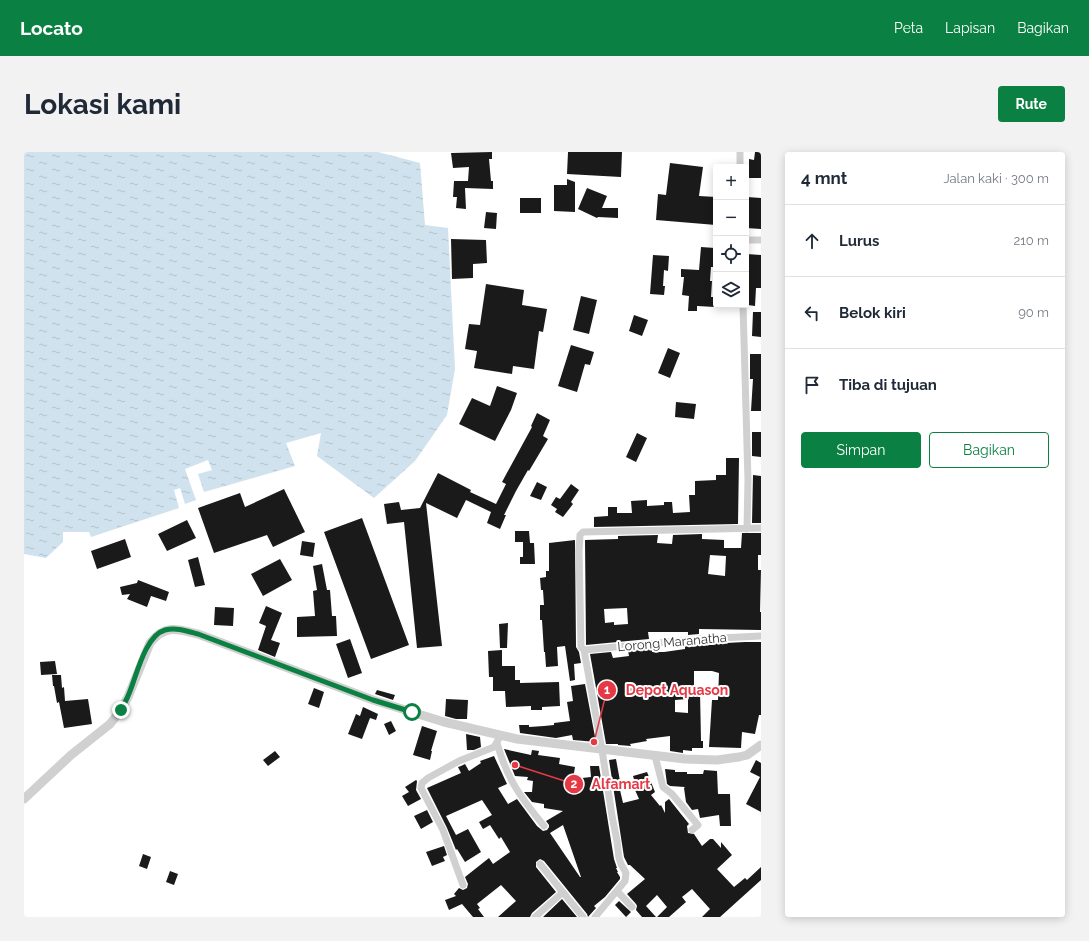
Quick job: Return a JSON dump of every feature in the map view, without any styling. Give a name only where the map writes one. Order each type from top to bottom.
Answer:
[{"type":"street","points":[[740,152],[740,164]]},
{"type":"street","points":[[749,240],[761,240]]},
{"type":"street","points":[[743,308],[748,480],[747,529]]},
{"type":"street","points":[[595,917],[625,881],[626,872],[619,858],[602,750],[584,650],[581,647],[580,641],[578,551],[581,533],[761,528]]},
{"type":"street","points":[[24,799],[71,755],[110,724],[121,710],[128,697],[138,668],[150,642],[155,636],[164,630],[177,629],[198,634],[373,700],[499,739],[517,739],[684,759],[717,760],[747,755],[761,745]]},
{"type":"street","name":"Lorong Maranatha","points":[[584,650],[699,639],[761,636]]},
{"type":"street","points":[[499,739],[500,757],[510,779],[522,798],[544,826]]},
{"type":"street","points":[[463,885],[443,830],[421,786],[423,780],[459,761],[494,747],[499,739]]},
{"type":"street","points":[[655,756],[663,787],[672,794],[698,825],[692,830]]},
{"type":"street","points":[[540,864],[583,917]]},
{"type":"street","points":[[617,891],[632,907]]},
{"type":"street","points":[[535,917],[562,893]]},
{"type":"water","points":[[24,152],[378,152],[420,163],[425,225],[448,228],[455,369],[447,415],[415,461],[374,498],[317,456],[321,433],[286,443],[295,466],[204,492],[198,474],[212,470],[208,460],[185,469],[196,500],[185,504],[180,488],[174,490],[179,508],[91,537],[89,532],[63,532],[63,542],[46,558],[24,554]]},
{"type":"building","points":[[492,152],[492,159],[489,159],[493,189],[465,188],[466,209],[456,208],[457,197],[453,197],[454,181],[468,181],[469,167],[453,168],[451,153]]},
{"type":"building","points":[[568,152],[622,152],[621,177],[567,174]]},
{"type":"building","points":[[755,152],[761,152],[761,178],[749,178],[749,159],[754,160]]},
{"type":"building","points":[[670,163],[703,167],[699,196],[713,197],[713,225],[656,220],[658,194],[666,195]]},
{"type":"building","points":[[567,179],[575,182],[575,212],[554,211],[554,185],[567,185]]},
{"type":"building","points":[[587,188],[607,196],[602,208],[618,208],[618,218],[597,218],[578,209]]},
{"type":"building","points":[[749,197],[761,198],[761,229],[749,228]]},
{"type":"building","points":[[520,198],[541,198],[541,213],[520,213]]},
{"type":"building","points":[[486,212],[497,213],[496,229],[484,228]]},
{"type":"building","points":[[451,239],[486,240],[487,263],[473,264],[473,278],[452,279]]},
{"type":"building","points":[[701,247],[713,248],[713,267],[711,267],[710,281],[712,281],[711,297],[713,297],[713,307],[697,306],[697,311],[688,311],[689,296],[682,295],[684,277],[681,277],[681,269],[699,270]]},
{"type":"building","points":[[749,254],[761,255],[761,288],[756,288],[755,306],[749,305]]},
{"type":"building","points":[[653,255],[669,256],[668,271],[664,270],[664,295],[650,294]]},
{"type":"building","points":[[486,284],[524,290],[522,305],[547,309],[543,332],[539,331],[534,369],[513,366],[512,374],[474,368],[477,351],[465,349],[469,324],[480,325]]},
{"type":"building","points":[[581,296],[597,300],[589,334],[573,330]]},
{"type":"building","points":[[753,312],[761,312],[761,337],[752,336]]},
{"type":"building","points":[[634,315],[648,320],[642,336],[629,331]]},
{"type":"building","points":[[571,345],[594,352],[590,365],[585,364],[577,392],[558,386]]},
{"type":"building","points":[[668,348],[680,353],[670,378],[658,373]]},
{"type":"building","points":[[750,354],[761,354],[761,411],[751,411],[753,379],[750,379]]},
{"type":"building","points":[[497,386],[517,393],[511,410],[495,441],[459,424],[472,398],[490,406]]},
{"type":"building","points":[[676,402],[696,404],[694,419],[675,417]]},
{"type":"building","points":[[537,413],[550,420],[543,436],[548,439],[516,491],[504,515],[506,515],[500,529],[487,523],[491,512],[466,500],[457,518],[426,503],[442,646],[417,648],[404,522],[387,524],[384,504],[399,502],[401,510],[420,508],[438,473],[471,490],[470,492],[496,504],[506,484],[502,482],[532,427],[531,426]]},
{"type":"building","points":[[752,432],[761,432],[761,457],[752,456]]},
{"type":"building","points":[[637,433],[647,438],[636,462],[626,457]]},
{"type":"building","points":[[726,458],[739,458],[738,524],[594,527],[594,517],[608,516],[608,507],[617,507],[617,513],[632,513],[631,501],[647,500],[647,506],[664,505],[664,502],[672,502],[673,513],[690,512],[689,495],[695,495],[695,481],[716,480],[716,475],[726,475]]},
{"type":"building","points":[[753,475],[761,476],[761,523],[752,523]]},
{"type":"building","points":[[537,482],[547,487],[541,500],[530,496]]},
{"type":"building","points":[[571,484],[579,490],[571,502],[573,504],[563,517],[555,512],[557,509],[551,505],[556,497],[560,499]]},
{"type":"building","points":[[284,489],[305,532],[273,547],[267,535],[214,553],[198,508],[240,493],[245,507]]},
{"type":"building","points":[[362,518],[409,645],[371,659],[324,532]]},
{"type":"building","points":[[187,520],[196,538],[167,551],[158,534]]},
{"type":"building","points":[[515,531],[529,531],[530,543],[534,543],[535,564],[520,564],[520,557],[523,557],[523,542],[515,542]]},
{"type":"building","points":[[742,533],[761,533],[761,555],[758,555],[758,570],[761,570],[761,630],[699,629],[699,634],[688,635],[688,632],[648,632],[649,639],[586,645],[585,540],[618,539],[618,536],[658,535],[657,543],[672,544],[673,535],[702,534],[702,539],[724,540],[724,548],[741,548]],"holes":[[[710,555],[726,556],[725,576],[708,574]],[[627,608],[628,624],[614,625],[614,622],[605,623],[604,609]]]},
{"type":"building","points":[[125,539],[131,557],[97,569],[91,551]]},
{"type":"building","points":[[575,540],[576,647],[579,652],[581,663],[574,664],[575,680],[570,681],[565,646],[557,647],[558,666],[546,667],[542,620],[540,620],[540,605],[544,605],[543,590],[541,590],[540,578],[546,577],[546,571],[549,571],[549,543]]},
{"type":"building","points":[[302,541],[315,543],[313,557],[300,555]]},
{"type":"building","points":[[198,557],[205,585],[195,587],[188,560]]},
{"type":"building","points":[[280,559],[292,580],[263,596],[251,574]]},
{"type":"building","points":[[322,564],[327,590],[330,590],[332,616],[336,616],[337,636],[297,637],[297,617],[315,616],[313,591],[317,590],[313,566]]},
{"type":"building","points":[[138,580],[169,592],[166,601],[151,596],[147,607],[127,599],[130,594],[122,595],[120,587],[137,583]]},
{"type":"building","points":[[266,606],[282,613],[271,640],[280,643],[275,657],[258,650],[266,626],[259,623]]},
{"type":"building","points":[[215,607],[234,608],[233,626],[214,625]]},
{"type":"building","points":[[508,623],[507,648],[500,648],[499,624]]},
{"type":"building","points":[[350,639],[362,673],[348,678],[336,644]]},
{"type":"building","points":[[761,642],[761,715],[759,715],[755,734],[742,732],[741,748],[709,747],[712,700],[718,700],[719,673],[712,671],[694,671],[694,691],[700,691],[701,741],[703,741],[703,748],[692,748],[692,751],[683,750],[683,753],[670,751],[670,736],[646,739],[647,741],[630,744],[631,746],[606,744],[590,654],[611,652],[613,658],[629,656],[628,651],[652,649],[652,652],[664,652],[685,649],[685,646]],"holes":[[[688,699],[688,713],[675,712],[675,700]]]},
{"type":"building","points":[[502,650],[502,666],[515,666],[515,680],[520,680],[520,683],[559,682],[560,706],[542,707],[542,710],[531,710],[531,706],[506,707],[505,691],[493,691],[493,677],[489,677],[488,651]]},
{"type":"building","points":[[55,661],[57,674],[41,675],[40,662]]},
{"type":"building","points":[[52,675],[61,675],[65,701],[88,699],[92,724],[64,728],[59,702],[57,703],[53,686]]},
{"type":"building","points":[[585,684],[596,742],[573,740],[572,735],[556,738],[520,733],[519,725],[529,725],[529,727],[544,726],[570,721],[567,702],[573,701],[571,686]]},
{"type":"building","points":[[314,688],[324,692],[319,708],[308,704]]},
{"type":"building","points":[[377,690],[395,695],[393,700],[375,694]]},
{"type":"building","points":[[446,699],[468,700],[467,719],[456,719],[445,716]]},
{"type":"building","points":[[363,707],[378,714],[376,720],[370,718],[362,739],[348,734],[356,714],[360,716]]},
{"type":"building","points":[[391,721],[396,731],[389,735],[384,724]]},
{"type":"building","points":[[422,726],[437,731],[430,760],[413,755]]},
{"type":"building","points":[[466,734],[480,737],[481,747],[474,750],[467,750]]},
{"type":"building","points":[[504,749],[531,755],[532,750],[539,751],[538,755],[560,758],[559,764],[575,767],[573,779],[591,777],[590,766],[599,766],[614,859],[620,879],[605,897],[594,906],[596,908],[588,917],[544,861],[540,859],[536,862],[536,867],[556,892],[532,913],[530,917],[498,917],[516,901],[501,885],[477,904],[480,908],[478,909],[484,917],[473,917],[462,904],[449,910],[445,900],[456,896],[454,894],[459,888],[463,890],[467,888],[468,884],[465,877],[489,858],[493,864],[510,852],[501,837],[499,839],[490,825],[483,829],[479,822],[492,815],[482,800],[446,816],[456,835],[468,829],[481,852],[465,862],[457,849],[456,850],[427,788],[461,773],[458,767],[465,764],[469,771],[481,763],[480,761],[494,756],[507,784],[498,788],[508,804],[517,799],[537,826],[543,831],[547,830],[549,825],[546,821],[563,811],[544,808],[544,804],[532,802],[524,792],[532,792],[533,781],[527,780],[528,777],[515,776]],"holes":[[[563,825],[581,877],[550,833]]]},
{"type":"building","points":[[275,751],[280,757],[268,766],[263,760]]},
{"type":"building","points":[[616,759],[623,790],[620,790],[623,803],[639,799],[635,790],[637,789],[633,776],[647,772],[655,792],[651,795],[660,806],[661,805],[665,813],[665,802],[669,799],[689,824],[687,826],[688,833],[694,834],[702,846],[710,839],[713,839],[721,848],[721,842],[732,855],[717,869],[734,887],[745,878],[747,880],[761,867],[761,880],[720,917],[702,917],[710,909],[692,889],[682,897],[686,902],[669,917],[657,917],[667,907],[657,895],[646,906],[656,917],[642,917],[636,910],[636,904],[627,894],[645,879],[630,865],[628,865],[624,857],[609,760]]},
{"type":"building","points":[[756,760],[761,763],[761,812],[746,804],[760,777],[750,772]]},
{"type":"building","points":[[665,769],[675,770],[675,772],[687,772],[687,774],[703,774],[704,770],[717,771],[718,794],[730,794],[731,826],[720,826],[719,815],[700,818],[698,809],[692,810],[686,802],[685,787],[670,786],[667,784]]},
{"type":"building","points":[[416,780],[416,790],[421,799],[408,806],[402,796],[409,792],[405,787]]},
{"type":"building","points":[[427,810],[433,822],[421,829],[414,816]]},
{"type":"building","points":[[444,846],[447,855],[443,857],[445,861],[432,866],[426,852]]},
{"type":"building","points":[[143,854],[151,857],[147,869],[139,866]]},
{"type":"building","points":[[170,871],[178,874],[174,885],[166,882]]},
{"type":"building","points":[[562,899],[577,917],[543,917]]},
{"type":"building","points":[[619,901],[631,912],[626,917],[615,905]]},
{"type":"place","name":"Depot Aquason","points":[[594,742]]},
{"type":"place","name":"Alfamart","points":[[515,765]]},
{"type":"route","points":[[121,710],[128,697],[138,668],[150,642],[155,636],[164,630],[177,629],[198,634],[373,700],[412,712]]}]
